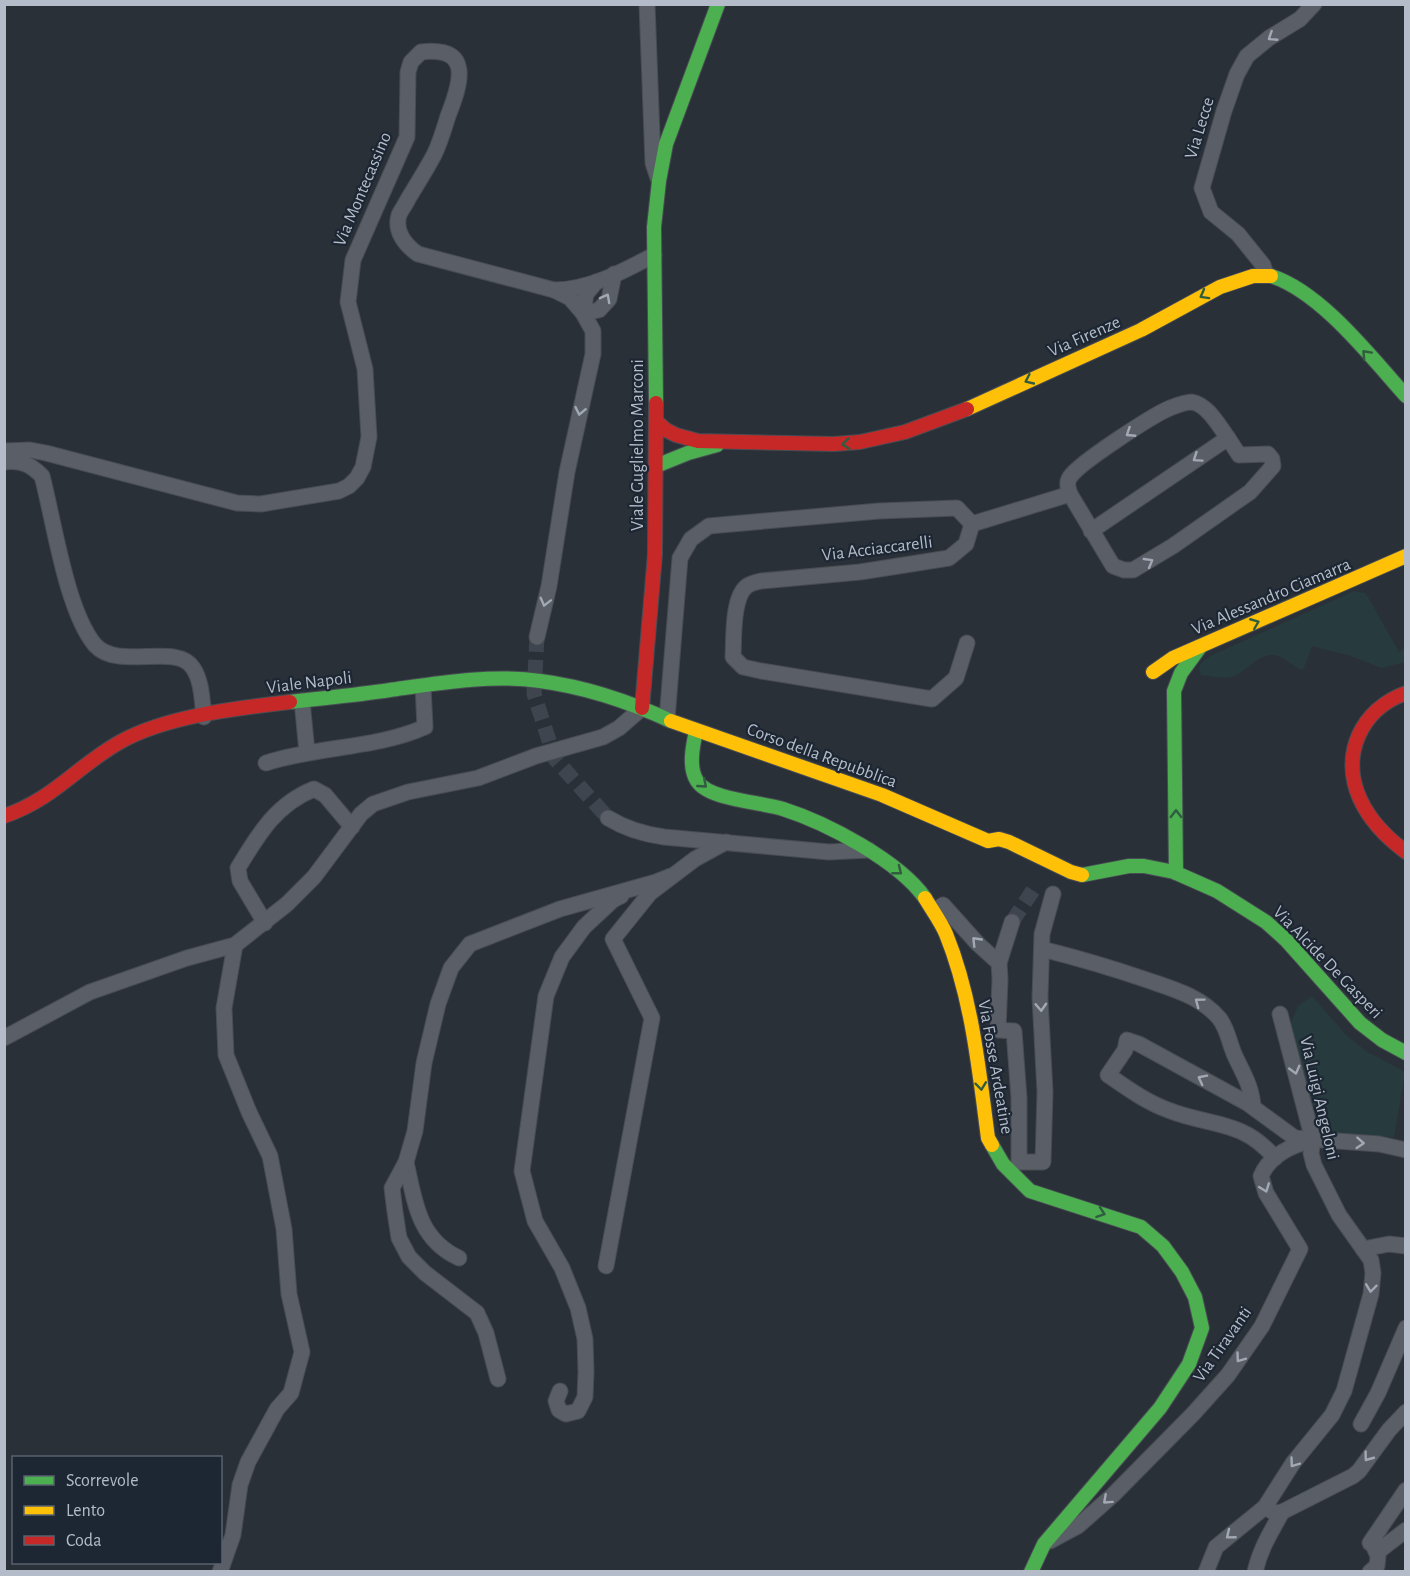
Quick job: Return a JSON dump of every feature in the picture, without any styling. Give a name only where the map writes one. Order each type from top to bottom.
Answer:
[{"type":"main road","name":"Viale Guglielmo Marconi","points":[[642,708],[655,554],[657,422],[654,227],[658,181],[666,144],[718,4]]},
{"type":"main road","points":[[1266,275],[1277,277],[1315,300],[1406,396]]},
{"type":"main road","name":"Via Firenze","points":[[729,442],[832,445],[862,442],[920,427],[964,410],[1141,330],[1217,288],[1240,279],[1266,275]]},
{"type":"main road","points":[[657,422],[667,431],[678,436],[729,442]]},
{"type":"main road","points":[[656,466],[688,453],[729,442]]},
{"type":"main road","name":"Via Alessandro Ciamarra","points":[[1153,672],[1173,657],[1406,556]]},
{"type":"main road","points":[[1176,873],[1174,691],[1184,666],[1201,645]]},
{"type":"main road","name":"Viale Napoli","points":[[4,816],[20,811],[47,796],[121,741],[152,728],[248,708],[423,687],[515,680],[539,681],[642,708]]},
{"type":"main road","points":[[1406,693],[1391,699],[1373,712],[1361,731],[1353,753],[1354,776],[1359,798],[1387,838],[1406,852]]},
{"type":"main road","name":"Corso della Repubblica","points":[[642,708],[696,731],[879,793],[988,841]]},
{"type":"main road","name":"Via Fosse Ardeatine","points":[[696,731],[692,750],[693,771],[696,780],[704,788],[722,795],[783,809],[840,832],[903,874],[924,897],[946,933],[963,987],[977,1057],[988,1138],[1003,1164],[1030,1191],[1141,1227],[1163,1246],[1182,1272],[1195,1297],[1202,1328],[1189,1364],[1160,1408],[1044,1544],[1031,1572]]},
{"type":"main road","name":"Via Alcide De Gasperi","points":[[988,841],[999,839],[1009,842],[1075,873],[1093,873],[1129,866],[1148,866],[1176,873],[1222,894],[1247,908],[1284,937],[1357,1020],[1377,1038],[1406,1053]]},
{"type":"street","points":[[647,4],[653,163],[658,181]]},
{"type":"street","name":"Via Lecce","points":[[1266,275],[1263,265],[1252,250],[1228,225],[1211,212],[1202,188],[1218,129],[1237,74],[1246,56],[1269,38],[1300,19],[1314,4]]},
{"type":"street","name":"Via Montecassino","points":[[4,451],[30,450],[46,453],[237,503],[261,504],[288,501],[339,491],[349,486],[363,467],[369,437],[365,369],[348,302],[353,260],[407,137],[408,72],[411,62],[421,52],[435,50],[448,53],[458,62],[461,75],[459,87],[435,153],[399,215],[398,226],[408,247],[418,254],[554,290],[569,290],[596,282],[654,255]]},
{"type":"street","points":[[583,312],[599,310],[609,299],[614,274]]},
{"type":"street","points":[[583,312],[586,294],[596,282]]},
{"type":"street","points":[[537,637],[549,586],[567,472],[592,354],[592,331],[583,312],[570,298],[554,290]]},
{"type":"street","points":[[1191,402],[1206,410],[1228,438],[1239,454],[1268,454],[1273,466],[1250,492],[1141,567],[1124,570],[1113,566],[1070,494],[1067,487],[1068,479],[1111,445],[1169,408],[1191,402]]},
{"type":"street","points":[[1091,531],[1228,438]]},
{"type":"street","points":[[4,462],[17,461],[32,466],[42,476],[71,593],[83,626],[94,643],[101,651],[111,656],[168,656],[187,661],[199,680],[204,717]]},
{"type":"street","points":[[972,524],[1070,494]]},
{"type":"street","name":"Via Acciaccarelli","points":[[667,719],[680,558],[691,539],[709,526],[879,511],[957,508],[972,524],[966,544],[949,558],[860,572],[761,581],[748,585],[740,594],[734,626],[734,657],[743,667],[761,672],[932,699],[956,678],[967,643]]},
{"type":"street","points":[[266,763],[308,752],[395,739],[425,727],[423,687]]},
{"type":"street","points":[[302,701],[308,752]]},
{"type":"street","points":[[4,1038],[90,992],[187,958],[235,945],[265,922],[314,877],[361,814],[373,804],[390,797],[478,778],[536,756],[603,737],[619,728],[642,708]]},
{"type":"street","points":[[265,922],[240,881],[238,868],[277,811],[300,794],[314,789],[325,795],[352,827]]},
{"type":"street","points":[[608,818],[624,828],[643,834],[829,852],[869,850]]},
{"type":"street","points":[[606,1266],[652,1018],[613,939],[650,893],[695,859],[726,842]]},
{"type":"street","points":[[498,1379],[486,1333],[477,1313],[425,1273],[409,1257],[399,1238],[392,1188],[406,1162],[415,1131],[424,1063],[438,1004],[451,968],[470,944],[560,909],[671,876]]},
{"type":"street","points":[[560,1391],[556,1401],[559,1410],[566,1414],[578,1411],[585,1397],[585,1339],[578,1308],[562,1268],[535,1221],[522,1171],[540,1025],[546,996],[562,957],[584,927],[613,900],[642,885]]},
{"type":"street","points":[[1012,922],[999,963],[998,1030],[1014,1031],[1019,1098],[1019,1162],[1043,1162],[1045,1092],[1040,998],[1043,923],[1053,894]]},
{"type":"street","points":[[934,911],[943,905],[978,944],[999,963]]},
{"type":"street","points":[[219,1572],[233,1535],[240,1485],[248,1462],[272,1417],[291,1394],[302,1352],[289,1294],[284,1229],[270,1156],[249,1112],[226,1054],[224,1008],[235,945]]},
{"type":"street","points":[[1042,949],[1117,969],[1193,997],[1219,1018],[1226,1030],[1233,1053],[1252,1091],[1253,1107]]},
{"type":"street","name":"Via Luigi Angeloni","points":[[1206,1572],[1216,1547],[1265,1507],[1293,1463],[1332,1415],[1344,1391],[1371,1294],[1373,1273],[1371,1260],[1339,1215],[1314,1165],[1311,1153],[1313,1140],[1280,1014]]},
{"type":"street","points":[[1313,1140],[1297,1144],[1275,1158],[1261,1143],[1241,1130],[1202,1122],[1167,1110],[1138,1095],[1108,1075],[1125,1050],[1128,1040],[1147,1048],[1253,1107],[1295,1138],[1379,1144],[1406,1150]]},
{"type":"street","name":"Via Tiravanti","points":[[1044,1544],[1078,1526],[1153,1456],[1228,1375],[1262,1326],[1300,1249],[1266,1193],[1261,1176],[1265,1166],[1275,1158]]},
{"type":"street","points":[[406,1162],[422,1224],[433,1240],[448,1253],[459,1258]]},
{"type":"street","points":[[1363,1249],[1389,1244],[1406,1246]]},
{"type":"street","points":[[1361,1424],[1406,1328]]},
{"type":"street","points":[[1265,1507],[1275,1513],[1282,1512],[1356,1473],[1406,1412]]},
{"type":"street","points":[[1405,1490],[1370,1544],[1380,1550],[1406,1530]]},
{"type":"street","points":[[1255,1572],[1266,1539],[1282,1512]]},
{"type":"street","points":[[1370,1572],[1377,1566],[1378,1556],[1374,1546]]},
{"type":"green space","points":[[1354,591],[1365,593],[1368,597],[1399,652],[1405,649],[1405,662],[1381,668],[1351,656],[1312,646],[1303,670],[1281,657],[1271,655],[1259,659],[1231,677],[1201,675],[1199,669],[1201,663],[1210,656]]},
{"type":"green space","points":[[1312,996],[1346,1035],[1366,1051],[1405,1072],[1394,1137],[1322,1135],[1315,1123],[1290,1025],[1298,1006]]},
{"type":"tunnel","points":[[537,637],[534,694],[555,759],[608,818]]},
{"type":"tunnel","points":[[1012,922],[1037,884]]},
{"type":"traffic: fast","points":[[656,403],[654,227],[659,181],[666,144],[718,4]]},
{"type":"traffic: fast","points":[[1271,276],[1290,284],[1326,311],[1361,345],[1406,396]]},
{"type":"traffic: fast","points":[[656,466],[688,453],[717,445]]},
{"type":"traffic: fast","points":[[1176,873],[1174,691],[1181,673],[1200,647]]},
{"type":"traffic: fast","points":[[290,702],[465,680],[503,678],[540,681],[591,691],[671,721]]},
{"type":"traffic: fast","points":[[696,731],[692,756],[693,769],[697,781],[703,787],[724,796],[783,809],[820,824],[880,857],[898,870],[925,898]]},
{"type":"traffic: fast","points":[[1082,875],[1129,866],[1144,866],[1174,872],[1217,891],[1266,922],[1286,940],[1360,1023],[1382,1040],[1406,1053]]},
{"type":"traffic: fast","points":[[992,1145],[1003,1164],[1030,1191],[1141,1227],[1163,1246],[1182,1272],[1195,1297],[1202,1328],[1189,1364],[1160,1408],[1044,1544],[1031,1572]]},
{"type":"traffic: slow","points":[[967,409],[1141,330],[1220,287],[1253,276],[1271,276]]},
{"type":"traffic: slow","points":[[1153,672],[1173,658],[1406,556]]},
{"type":"traffic: slow","points":[[671,721],[882,795],[988,841],[999,839],[1009,842],[1082,875]]},
{"type":"traffic: slow","points":[[925,898],[946,934],[962,983],[973,1034],[988,1138],[992,1145]]},
{"type":"traffic: jam","points":[[642,708],[655,554],[656,403]]},
{"type":"traffic: jam","points":[[657,422],[676,435],[698,441],[834,444],[860,442],[905,432],[967,409]]},
{"type":"traffic: jam","points":[[1406,693],[1390,700],[1366,722],[1354,750],[1352,766],[1354,782],[1369,815],[1386,835],[1406,852]]},
{"type":"traffic: jam","points":[[4,816],[37,801],[105,751],[138,733],[203,714],[290,702]]}]
